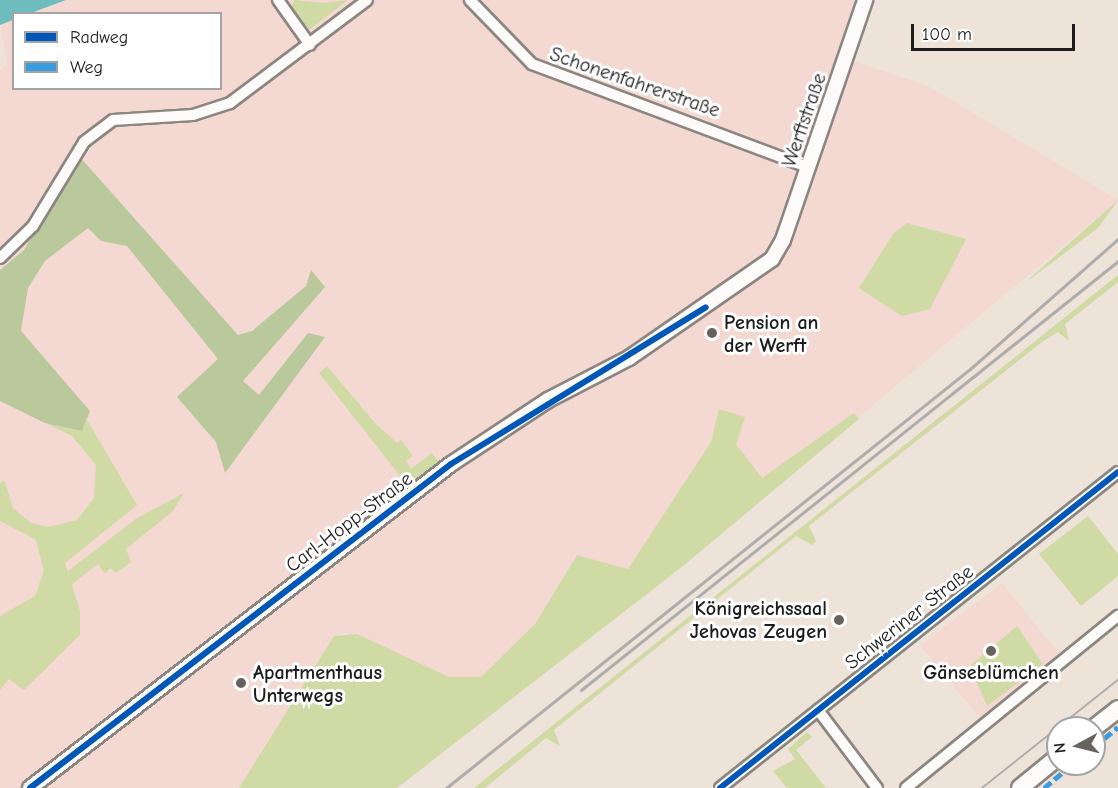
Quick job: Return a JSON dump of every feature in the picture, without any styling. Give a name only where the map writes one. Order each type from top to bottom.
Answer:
[{"type":"main road","points":[[1106,718],[1118,709]]},
{"type":"main road","points":[[1020,788],[1046,767]]},
{"type":"street","points":[[278,0],[310,45]]},
{"type":"street","points":[[0,258],[33,226],[84,142],[113,120],[193,115],[230,103],[367,0]]},
{"type":"street","name":"Schonenfahrerstraße","points":[[470,0],[532,64],[808,167]]},
{"type":"street","name":"Werftstraße","points":[[778,252],[865,0]]},
{"type":"street","name":"Carl-Hopp-Straße","points":[[30,788],[451,464],[548,400],[629,358],[748,278],[778,252]]},
{"type":"street","name":"Schweriner Straße","points":[[720,788],[1118,472]]},
{"type":"street","points":[[906,788],[1118,616]]},
{"type":"street","points":[[818,710],[877,788]]},
{"type":"shaded area","points":[[66,0],[865,0],[846,59],[928,86],[1118,200],[770,491],[736,444],[719,409],[711,442],[628,569],[577,555],[535,624],[481,677],[449,677],[345,633],[334,636],[239,788],[0,788],[0,70],[7,64],[0,25],[12,20],[12,90],[222,90],[222,12],[34,12]]},
{"type":"shaded area","name":"Gänseblümchen","points":[[1002,583],[1061,656],[981,719],[920,646]]},
{"type":"green space","points":[[295,0],[323,3],[348,0],[309,30],[289,10]]},
{"type":"green space","points":[[79,156],[238,335],[252,331],[306,286],[311,270],[325,287],[243,381],[259,395],[308,333],[325,337],[225,473],[216,442],[177,397],[218,359],[127,246],[101,241],[88,228],[45,261],[28,288],[21,331],[90,411],[82,431],[45,423],[0,401],[0,270],[24,250]]},
{"type":"green space","points":[[1118,200],[1098,228],[1029,280],[1029,279]]},
{"type":"green space","points":[[907,223],[966,239],[930,309],[902,316],[859,288],[893,234]]},
{"type":"green space","points":[[1118,275],[1118,282],[1065,324],[1069,341],[1058,332],[1042,342],[809,526],[816,541],[812,545],[796,536],[554,730],[560,746],[546,738],[485,788],[474,788]]},
{"type":"green space","points":[[327,366],[376,424],[397,443],[401,440],[413,456],[406,461],[411,469],[432,453],[439,462],[408,486],[319,373]]},
{"type":"green space","points":[[719,409],[745,417],[736,444],[762,478],[854,413],[859,419],[683,566],[397,788],[239,788],[334,636],[357,634],[449,677],[481,677],[535,624],[577,555],[628,569],[711,442]]},
{"type":"green space","points":[[87,420],[137,505],[65,563],[80,611],[80,635],[24,690],[9,679],[0,690],[0,616],[35,596],[44,570],[35,539],[0,521],[0,484],[4,480],[13,508],[31,523],[49,527],[77,520],[94,498],[96,465],[72,436],[45,423],[82,431]]},
{"type":"green space","points":[[184,493],[173,511],[126,549],[131,562],[116,573],[110,568],[105,574],[98,564],[71,585],[68,571],[137,518]]},
{"type":"green space","points":[[1088,516],[1118,554],[1118,576],[1081,606],[1039,554]]},
{"type":"green space","points":[[1017,626],[1043,664],[987,706],[970,666]]},
{"type":"green space","points":[[807,732],[812,737],[796,750],[826,788],[787,788],[773,771],[795,759],[788,749]]},
{"type":"water","points":[[0,0],[66,0],[34,12],[12,12],[12,20],[0,25]]},
{"type":"tram line","points":[[982,788],[1118,680]]},
{"type":"railway","points":[[446,788],[970,369],[1118,239]]},
{"type":"railway","points":[[581,690],[1118,261]]},
{"type":"marked path","points":[[1106,737],[1118,727]]},
{"type":"marked path","points":[[1044,788],[1058,776]]},
{"type":"cycle path","points":[[30,788],[451,464],[706,307]]},
{"type":"cycle path","points":[[720,788],[1118,472]]},
{"type":"place","name":"Pension an der Werft","points":[[712,333]]},
{"type":"place","name":"Königreichssaal Jehovas Zeugen","points":[[839,620]]},
{"type":"place","name":"Gänseblümchen","points":[[991,651]]},
{"type":"place","name":"Apartmenthaus Unterwegs","points":[[241,683]]}]
